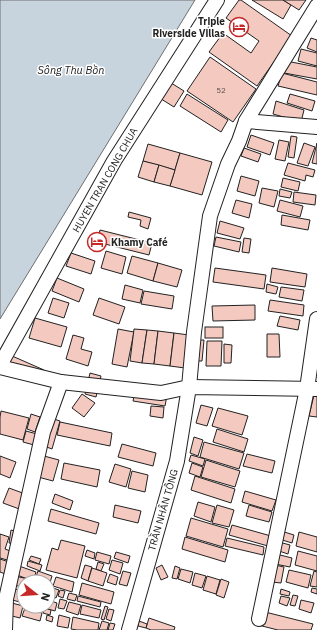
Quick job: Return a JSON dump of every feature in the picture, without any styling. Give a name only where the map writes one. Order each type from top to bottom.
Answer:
[{"type":"street","name":"HUYEN TRAN CONG CHUA","points":[[0,366],[114,161],[216,0]]},
{"type":"street","name":"TRẦN NHÂN TÔNG","points":[[129,630],[177,461],[189,387],[194,332],[210,216],[228,164],[239,141],[246,121],[317,6]]},
{"type":"street","points":[[246,121],[317,127]]},
{"type":"street","points":[[259,619],[312,389],[317,319]]},
{"type":"street","points":[[0,366],[40,378],[61,382],[161,393],[189,387],[312,389]]},
{"type":"street","points":[[5,630],[6,599],[43,432],[61,382]]},
{"type":"water","name":"Sông Thu Bồn","points":[[0,0],[195,0],[0,319]]},
{"type":"building","points":[[239,0],[292,36],[257,86],[209,52],[223,33],[251,53],[259,41],[226,18]]},
{"type":"building","points":[[252,0],[283,0],[291,5],[283,19]]},
{"type":"building","points":[[283,0],[306,0],[299,10]]},
{"type":"building","points":[[311,38],[317,40],[317,52],[307,48]]},
{"type":"building","points":[[301,49],[317,53],[317,66],[298,61]]},
{"type":"building","points":[[210,57],[256,89],[233,122],[187,91]]},
{"type":"building","points":[[286,61],[317,67],[317,79],[284,73]]},
{"type":"building","points":[[282,73],[317,82],[317,95],[278,86]]},
{"type":"building","points":[[168,81],[184,91],[174,107],[158,97]]},
{"type":"building","points":[[187,94],[228,120],[221,132],[180,106]]},
{"type":"building","points":[[290,94],[315,101],[312,111],[287,103]]},
{"type":"building","points":[[276,101],[304,110],[301,122],[273,114]]},
{"type":"building","points":[[251,135],[274,143],[270,155],[247,147]]},
{"type":"building","points":[[291,136],[297,137],[294,158],[288,157]]},
{"type":"building","points":[[279,140],[289,142],[285,161],[275,159]]},
{"type":"building","points":[[304,143],[315,147],[308,166],[297,163]]},
{"type":"building","points":[[317,143],[317,164],[312,163]]},
{"type":"building","points":[[148,144],[180,153],[175,170],[143,161]]},
{"type":"building","points":[[244,148],[261,154],[258,162],[241,156]]},
{"type":"building","points":[[180,153],[212,162],[202,195],[170,186]]},
{"type":"building","points":[[143,161],[159,165],[154,182],[138,177]]},
{"type":"building","points":[[288,163],[315,170],[313,177],[306,175],[305,181],[284,175]]},
{"type":"building","points":[[159,165],[175,170],[170,186],[154,182]]},
{"type":"building","points":[[241,176],[259,181],[255,196],[237,191]]},
{"type":"building","points":[[283,178],[300,182],[298,191],[281,187]]},
{"type":"building","points":[[262,188],[278,191],[274,207],[259,203]]},
{"type":"building","points":[[280,189],[292,192],[290,198],[279,196]]},
{"type":"building","points":[[294,192],[316,195],[315,205],[293,202]]},
{"type":"building","points":[[236,200],[252,204],[249,218],[232,213]]},
{"type":"building","points":[[280,200],[303,206],[300,217],[277,211]]},
{"type":"building","points":[[129,212],[151,218],[148,229],[140,226],[141,220],[128,217]]},
{"type":"building","points":[[282,215],[310,220],[308,230],[281,225]]},
{"type":"building","points":[[220,221],[244,228],[240,239],[217,233]]},
{"type":"building","points":[[100,230],[152,243],[149,255],[97,242]]},
{"type":"building","points":[[216,237],[241,242],[239,252],[214,246]]},
{"type":"building","points":[[244,238],[251,239],[249,253],[242,252]]},
{"type":"building","points":[[106,251],[126,257],[122,274],[101,268]]},
{"type":"building","points":[[71,253],[95,261],[91,274],[66,266]]},
{"type":"building","points":[[132,256],[158,263],[153,281],[127,273]]},
{"type":"building","points":[[158,263],[182,270],[177,287],[153,281]]},
{"type":"building","points":[[215,268],[266,275],[264,289],[213,282]]},
{"type":"building","points":[[272,268],[307,274],[305,287],[270,282]]},
{"type":"building","points":[[57,278],[84,289],[79,302],[52,291]]},
{"type":"building","points":[[267,284],[278,287],[276,294],[266,292]]},
{"type":"building","points":[[125,285],[143,290],[140,303],[122,299]]},
{"type":"building","points":[[281,287],[304,290],[302,301],[279,297]]},
{"type":"building","points":[[144,291],[174,296],[172,309],[141,304]]},
{"type":"building","points":[[53,298],[69,303],[64,318],[48,313]]},
{"type":"building","points":[[99,298],[125,307],[119,324],[93,315]]},
{"type":"building","points":[[270,300],[304,305],[303,316],[268,311]]},
{"type":"building","points":[[255,305],[255,320],[213,321],[212,306]]},
{"type":"building","points":[[280,316],[300,320],[298,330],[277,326]]},
{"type":"building","points":[[35,318],[67,327],[61,347],[29,338]]},
{"type":"building","points":[[205,327],[223,327],[223,338],[205,338]]},
{"type":"building","points":[[118,329],[134,332],[127,367],[112,364]]},
{"type":"building","points":[[134,329],[147,330],[142,363],[130,361]]},
{"type":"building","points":[[147,330],[158,331],[154,364],[142,363]]},
{"type":"building","points":[[158,331],[174,333],[170,366],[154,364]]},
{"type":"building","points":[[174,333],[189,335],[185,368],[170,366]]},
{"type":"building","points":[[267,334],[279,334],[280,357],[267,357]]},
{"type":"building","points":[[73,335],[84,338],[81,349],[92,352],[88,366],[66,359]]},
{"type":"building","points":[[196,340],[204,340],[202,361],[194,361]]},
{"type":"building","points":[[207,341],[222,341],[221,366],[206,366]]},
{"type":"building","points":[[224,344],[232,345],[231,363],[224,363]]},
{"type":"building","points":[[3,352],[44,370],[38,383],[0,366]]},
{"type":"building","points":[[90,373],[101,376],[96,397],[85,394]]},
{"type":"building","points":[[136,385],[168,390],[165,406],[133,401]]},
{"type":"building","points":[[82,394],[95,403],[84,417],[72,408]]},
{"type":"building","points":[[314,395],[317,395],[317,417],[309,416]]},
{"type":"building","points":[[201,405],[213,408],[207,426],[196,423]]},
{"type":"building","points":[[151,406],[164,407],[163,418],[150,416]]},
{"type":"building","points":[[218,408],[248,416],[242,435],[212,426]]},
{"type":"building","points":[[1,411],[29,418],[23,440],[0,434]]},
{"type":"building","points":[[31,414],[40,417],[35,432],[27,429]]},
{"type":"building","points":[[51,418],[60,421],[52,449],[44,446]]},
{"type":"building","points":[[60,422],[112,433],[110,446],[57,435]]},
{"type":"building","points":[[217,429],[248,439],[244,452],[213,442]]},
{"type":"building","points":[[26,431],[37,434],[34,445],[23,442]]},
{"type":"building","points":[[194,437],[203,440],[198,456],[190,453]]},
{"type":"building","points":[[204,442],[244,453],[239,469],[200,457]]},
{"type":"building","points":[[122,444],[156,453],[153,466],[118,457]]},
{"type":"building","points":[[247,454],[275,461],[272,473],[243,466]]},
{"type":"building","points":[[191,455],[205,459],[203,466],[189,461]]},
{"type":"building","points":[[0,456],[16,462],[10,478],[0,474]]},
{"type":"building","points":[[44,456],[59,460],[53,481],[38,477]]},
{"type":"building","points":[[206,460],[240,471],[235,487],[201,477]]},
{"type":"building","points":[[64,463],[100,470],[97,487],[61,479]]},
{"type":"building","points":[[192,463],[203,467],[200,477],[189,473]]},
{"type":"building","points":[[115,464],[131,469],[126,487],[109,482]]},
{"type":"building","points":[[132,471],[148,475],[145,492],[128,488]]},
{"type":"building","points":[[195,476],[235,489],[231,503],[191,490]]},
{"type":"building","points":[[9,488],[28,495],[22,510],[3,503]]},
{"type":"building","points":[[245,491],[276,500],[272,511],[242,502]]},
{"type":"building","points":[[55,494],[73,501],[70,510],[52,503]]},
{"type":"building","points":[[198,502],[215,507],[211,522],[194,516]]},
{"type":"building","points":[[115,505],[141,511],[138,523],[113,517]]},
{"type":"building","points":[[217,505],[234,510],[229,527],[212,523]]},
{"type":"building","points":[[249,505],[272,512],[269,522],[246,516]]},
{"type":"building","points":[[51,509],[99,523],[96,534],[48,521]]},
{"type":"building","points":[[191,518],[228,529],[223,547],[186,536]]},
{"type":"building","points":[[232,525],[271,536],[268,546],[229,535]]},
{"type":"building","points":[[11,530],[18,532],[16,544],[9,543]]},
{"type":"building","points":[[281,531],[294,535],[292,543],[279,539]]},
{"type":"building","points":[[299,532],[317,537],[317,552],[296,546]]},
{"type":"building","points":[[0,534],[9,537],[5,549],[13,552],[11,561],[0,558]]},
{"type":"building","points":[[185,537],[228,550],[225,562],[182,549]]},
{"type":"building","points":[[227,538],[264,547],[263,555],[225,546]]},
{"type":"building","points":[[61,540],[85,546],[77,578],[46,570],[52,548],[58,550]]},
{"type":"building","points":[[279,542],[290,545],[288,554],[276,550]]},
{"type":"building","points":[[87,550],[95,553],[94,559],[85,556]]},
{"type":"building","points":[[298,551],[317,556],[317,571],[295,565]]},
{"type":"building","points":[[97,552],[111,556],[109,564],[95,560]]},
{"type":"building","points":[[116,552],[130,556],[128,563],[114,558]]},
{"type":"building","points":[[276,554],[292,558],[290,567],[275,564]]},
{"type":"building","points":[[31,556],[41,559],[39,564],[29,560]]},
{"type":"building","points":[[0,559],[12,563],[8,575],[0,572]]},
{"type":"building","points":[[112,560],[123,563],[120,574],[109,570]]},
{"type":"building","points":[[28,561],[42,565],[40,571],[27,566]]},
{"type":"building","points":[[98,562],[104,564],[101,571],[96,569]]},
{"type":"building","points":[[85,565],[92,567],[88,581],[81,578]]},
{"type":"building","points":[[162,565],[168,577],[161,580],[156,568]]},
{"type":"building","points":[[275,565],[284,567],[281,583],[272,582]]},
{"type":"building","points":[[19,566],[36,572],[35,574],[17,574]]},
{"type":"building","points":[[175,566],[180,568],[177,579],[172,578]]},
{"type":"building","points":[[92,568],[107,573],[103,586],[88,581]]},
{"type":"building","points":[[181,569],[193,572],[190,583],[178,579]]},
{"type":"building","points":[[289,570],[311,575],[308,588],[286,582]]},
{"type":"building","points":[[38,571],[46,574],[37,574]]},
{"type":"building","points":[[123,571],[131,573],[127,586],[119,584]]},
{"type":"building","points":[[314,571],[317,572],[317,587],[310,586]]},
{"type":"building","points":[[195,573],[206,576],[202,588],[192,585]]},
{"type":"building","points":[[110,574],[118,577],[116,585],[107,582]]},
{"type":"building","points":[[15,576],[16,576],[16,585],[12,584]]},
{"type":"building","points":[[207,576],[220,580],[216,594],[203,590]]},
{"type":"building","points":[[56,577],[74,582],[72,592],[56,587]]},
{"type":"building","points":[[221,579],[229,582],[224,598],[216,595]]},
{"type":"building","points":[[82,583],[114,592],[111,604],[79,595]]},
{"type":"building","points":[[312,588],[317,589],[317,594],[311,592]]},
{"type":"building","points":[[15,589],[16,589],[16,601],[12,600]]},
{"type":"building","points":[[56,589],[59,590],[56,598]]},
{"type":"building","points":[[281,589],[290,592],[289,596],[280,594]]},
{"type":"building","points":[[60,590],[65,591],[63,598],[58,596]]},
{"type":"building","points":[[69,593],[77,595],[75,601],[67,599]]},
{"type":"building","points":[[293,595],[298,596],[295,606],[290,605]]},
{"type":"building","points":[[78,596],[101,602],[100,607],[77,601]]},
{"type":"building","points":[[281,596],[290,598],[287,606],[279,603]]},
{"type":"building","points":[[60,599],[67,601],[64,609],[58,608]]},
{"type":"building","points":[[301,600],[314,603],[311,613],[299,609]]},
{"type":"building","points":[[69,602],[81,605],[78,615],[66,611]]},
{"type":"building","points":[[12,603],[16,604],[16,614],[21,614],[20,618],[8,615]]},
{"type":"building","points":[[82,605],[101,610],[99,618],[80,614]]},
{"type":"building","points":[[105,606],[108,607],[104,620],[101,619]]},
{"type":"building","points":[[109,609],[114,610],[111,621],[106,619]]},
{"type":"building","points":[[265,612],[313,624],[311,630],[278,630],[262,626]]},
{"type":"building","points":[[23,614],[42,614],[40,621],[22,616]]},
{"type":"building","points":[[47,615],[53,617],[52,622],[46,620]]},
{"type":"building","points":[[59,615],[70,618],[68,628],[57,626]]},
{"type":"building","points":[[73,617],[99,623],[98,630],[71,629]]},
{"type":"building","points":[[149,618],[175,627],[174,630],[151,630],[146,628]]},
{"type":"building","points":[[102,621],[109,623],[107,630],[99,630]]},
{"type":"building","points":[[139,621],[147,624],[146,628],[138,626]]},
{"type":"building","points":[[110,623],[115,624],[113,630],[108,630]]},
{"type":"place","name":"Triple Riverside Villas","points":[[239,27]]},
{"type":"place","name":"Khamy Café","points":[[97,242]]}]
